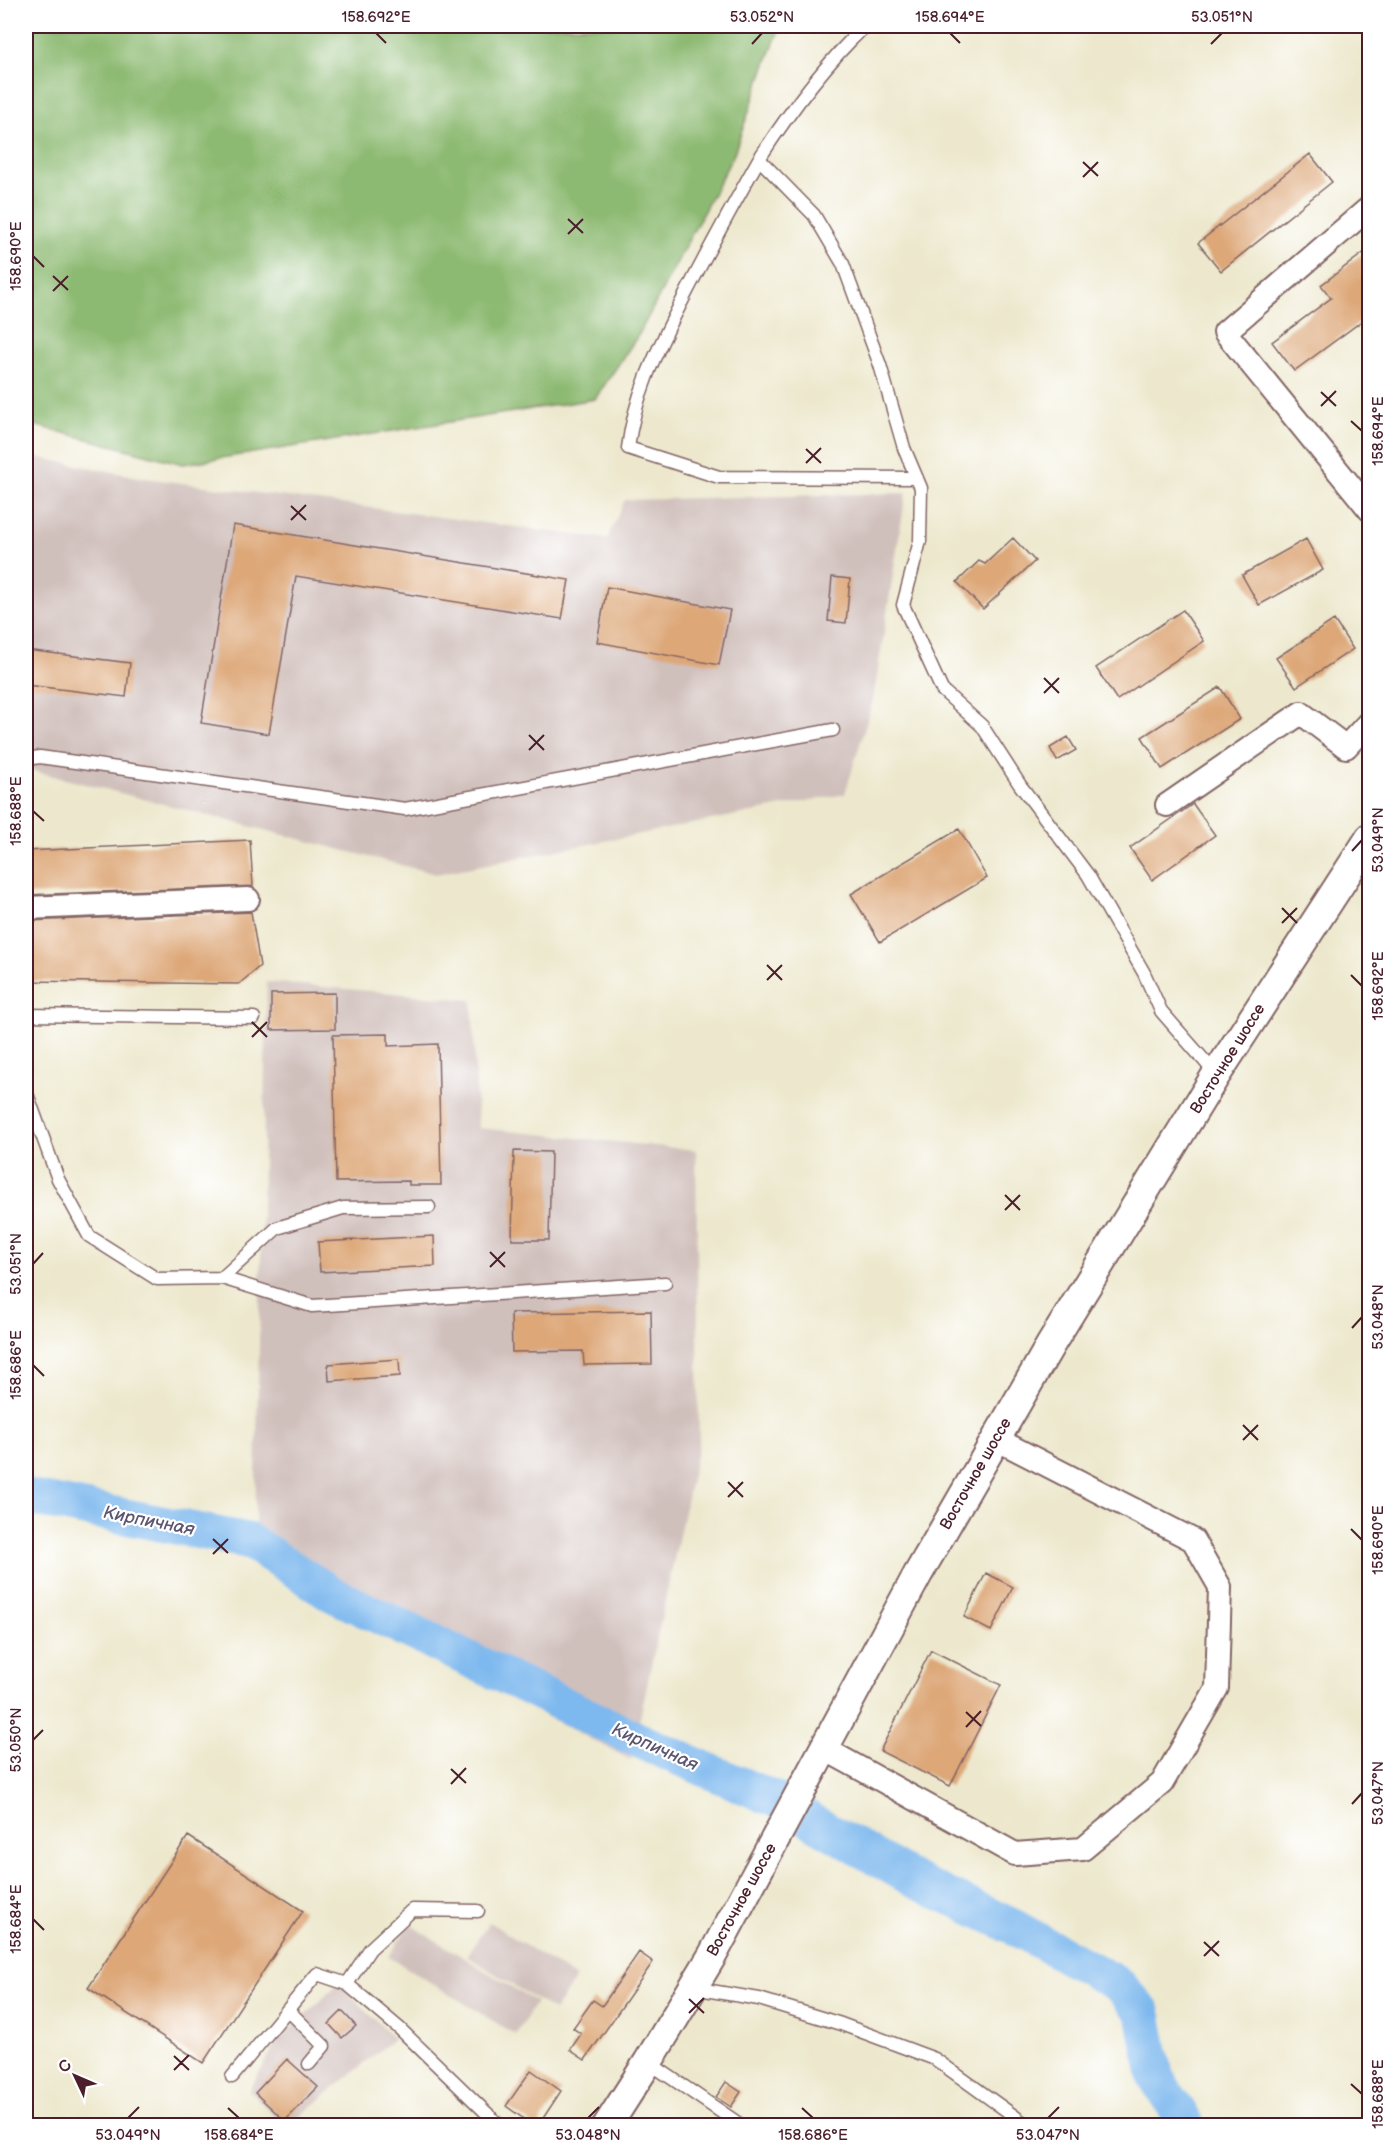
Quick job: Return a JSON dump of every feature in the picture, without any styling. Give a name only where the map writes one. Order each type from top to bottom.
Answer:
[{"type":"street","points":[[1370,207],[1225,332],[1370,510]]},
{"type":"street","points":[[1167,805],[1300,713],[1346,747],[1370,722]]},
{"type":"street","name":"Восточное шоссе","points":[[607,2126],[692,1988],[918,1574],[1057,1334],[1216,1075],[1370,838]]},
{"type":"street","points":[[26,908],[248,899]]},
{"type":"street","points":[[823,1748],[1015,1854],[1083,1849],[1162,1783],[1216,1688],[1220,1587],[1193,1540],[996,1439]]},
{"type":"lane","points":[[865,26],[838,51],[785,119],[759,159],[706,253],[646,374],[630,430],[628,448],[719,477],[917,478]]},
{"type":"lane","points":[[759,159],[814,215],[843,264],[880,365],[904,448],[921,488],[920,541],[903,605],[942,690],[982,726],[1020,785],[1088,875],[1144,973],[1161,1011],[1216,1075]]},
{"type":"lane","points":[[26,759],[40,757],[405,809],[833,730]]},
{"type":"lane","points":[[26,1015],[254,1018]]},
{"type":"lane","points":[[26,1091],[58,1179],[89,1236],[158,1279],[222,1278],[312,1306],[665,1283]]},
{"type":"lane","points":[[222,1278],[277,1228],[343,1208],[429,1207]]},
{"type":"lane","points":[[347,1984],[370,1949],[412,1910],[478,1911]]},
{"type":"lane","points":[[232,2077],[317,1974],[347,1984],[399,2028],[500,2126]]},
{"type":"lane","points":[[692,1988],[759,2000],[841,2024],[935,2059],[1028,2126]]},
{"type":"lane","points":[[288,2010],[324,2046],[309,2064]]},
{"type":"lane","points":[[648,2062],[742,2126]]},
{"type":"shaded area","points":[[26,455],[144,478],[607,539],[625,500],[906,493],[873,700],[845,794],[436,874],[26,769]]},
{"type":"shaded area","points":[[267,982],[472,1000],[478,1128],[696,1150],[699,1442],[631,1760],[254,1566]]},
{"type":"shaded area","points":[[489,1922],[576,1978],[554,2011],[467,1956]]},
{"type":"shaded area","points":[[409,1924],[536,2002],[516,2035],[389,1957]]},
{"type":"shaded area","points":[[339,1983],[394,2039],[289,2125],[283,2125],[249,2090],[277,2042]]},
{"type":"green space","points":[[26,26],[783,26],[777,35],[733,156],[639,334],[595,399],[183,464],[26,423]]},
{"type":"building","points":[[1310,154],[1332,182],[1221,271],[1198,243]]},
{"type":"building","points":[[1370,248],[1370,315],[1294,371],[1272,342],[1331,298],[1321,285]]},
{"type":"building","points":[[233,525],[569,580],[562,619],[296,576],[269,734],[201,723]]},
{"type":"building","points":[[1013,538],[1035,561],[983,609],[957,582],[979,561],[985,564]]},
{"type":"building","points":[[1306,539],[1323,570],[1259,605],[1242,575]]},
{"type":"building","points":[[832,577],[850,579],[846,623],[828,621]]},
{"type":"building","points":[[607,587],[730,610],[719,665],[597,642]]},
{"type":"building","points":[[1183,610],[1204,641],[1117,700],[1096,668]]},
{"type":"building","points":[[1334,620],[1353,649],[1296,687],[1276,658]]},
{"type":"building","points":[[26,650],[130,663],[126,697],[26,685]]},
{"type":"building","points":[[1220,687],[1240,719],[1162,769],[1142,737]]},
{"type":"building","points":[[1068,737],[1076,750],[1057,761],[1050,748]]},
{"type":"building","points":[[1193,804],[1215,835],[1152,880],[1130,848]]},
{"type":"building","points":[[959,829],[987,878],[880,942],[851,894]]},
{"type":"building","points":[[250,840],[253,886],[26,895],[26,851]]},
{"type":"building","points":[[251,912],[260,966],[239,984],[26,981],[26,921]]},
{"type":"building","points":[[335,993],[335,1029],[271,1030],[271,994]]},
{"type":"building","points":[[388,1034],[388,1046],[438,1044],[441,1185],[409,1185],[409,1181],[336,1182],[333,1035]]},
{"type":"building","points":[[514,1151],[551,1152],[549,1240],[512,1240]]},
{"type":"building","points":[[434,1236],[435,1266],[320,1272],[318,1242]]},
{"type":"building","points":[[651,1311],[652,1364],[584,1365],[583,1351],[512,1352],[511,1313]]},
{"type":"building","points":[[399,1359],[400,1376],[329,1381],[328,1364]]},
{"type":"building","points":[[986,1573],[1013,1587],[991,1631],[964,1617]]},
{"type":"building","points":[[931,1650],[1001,1685],[950,1786],[880,1751]]},
{"type":"building","points":[[188,1836],[303,1911],[203,2063],[88,1988]]},
{"type":"building","points":[[639,1952],[653,1962],[585,2060],[570,2050],[581,2034],[573,2028],[593,2000],[602,2006]]},
{"type":"building","points":[[342,2011],[356,2026],[342,2038],[329,2024]]},
{"type":"building","points":[[287,2059],[318,2087],[285,2121],[255,2093]]},
{"type":"building","points":[[531,2070],[561,2091],[538,2126],[534,2126],[506,2106]]},
{"type":"building","points":[[726,2082],[741,2092],[731,2107],[716,2097]]},
{"type":"waterway","name":"Кирпичная","points":[[26,1497],[249,1541],[334,1595],[638,1740],[774,1799],[916,1881],[1014,1927],[1119,1985],[1143,2012],[1156,2078],[1188,2126]]}]
